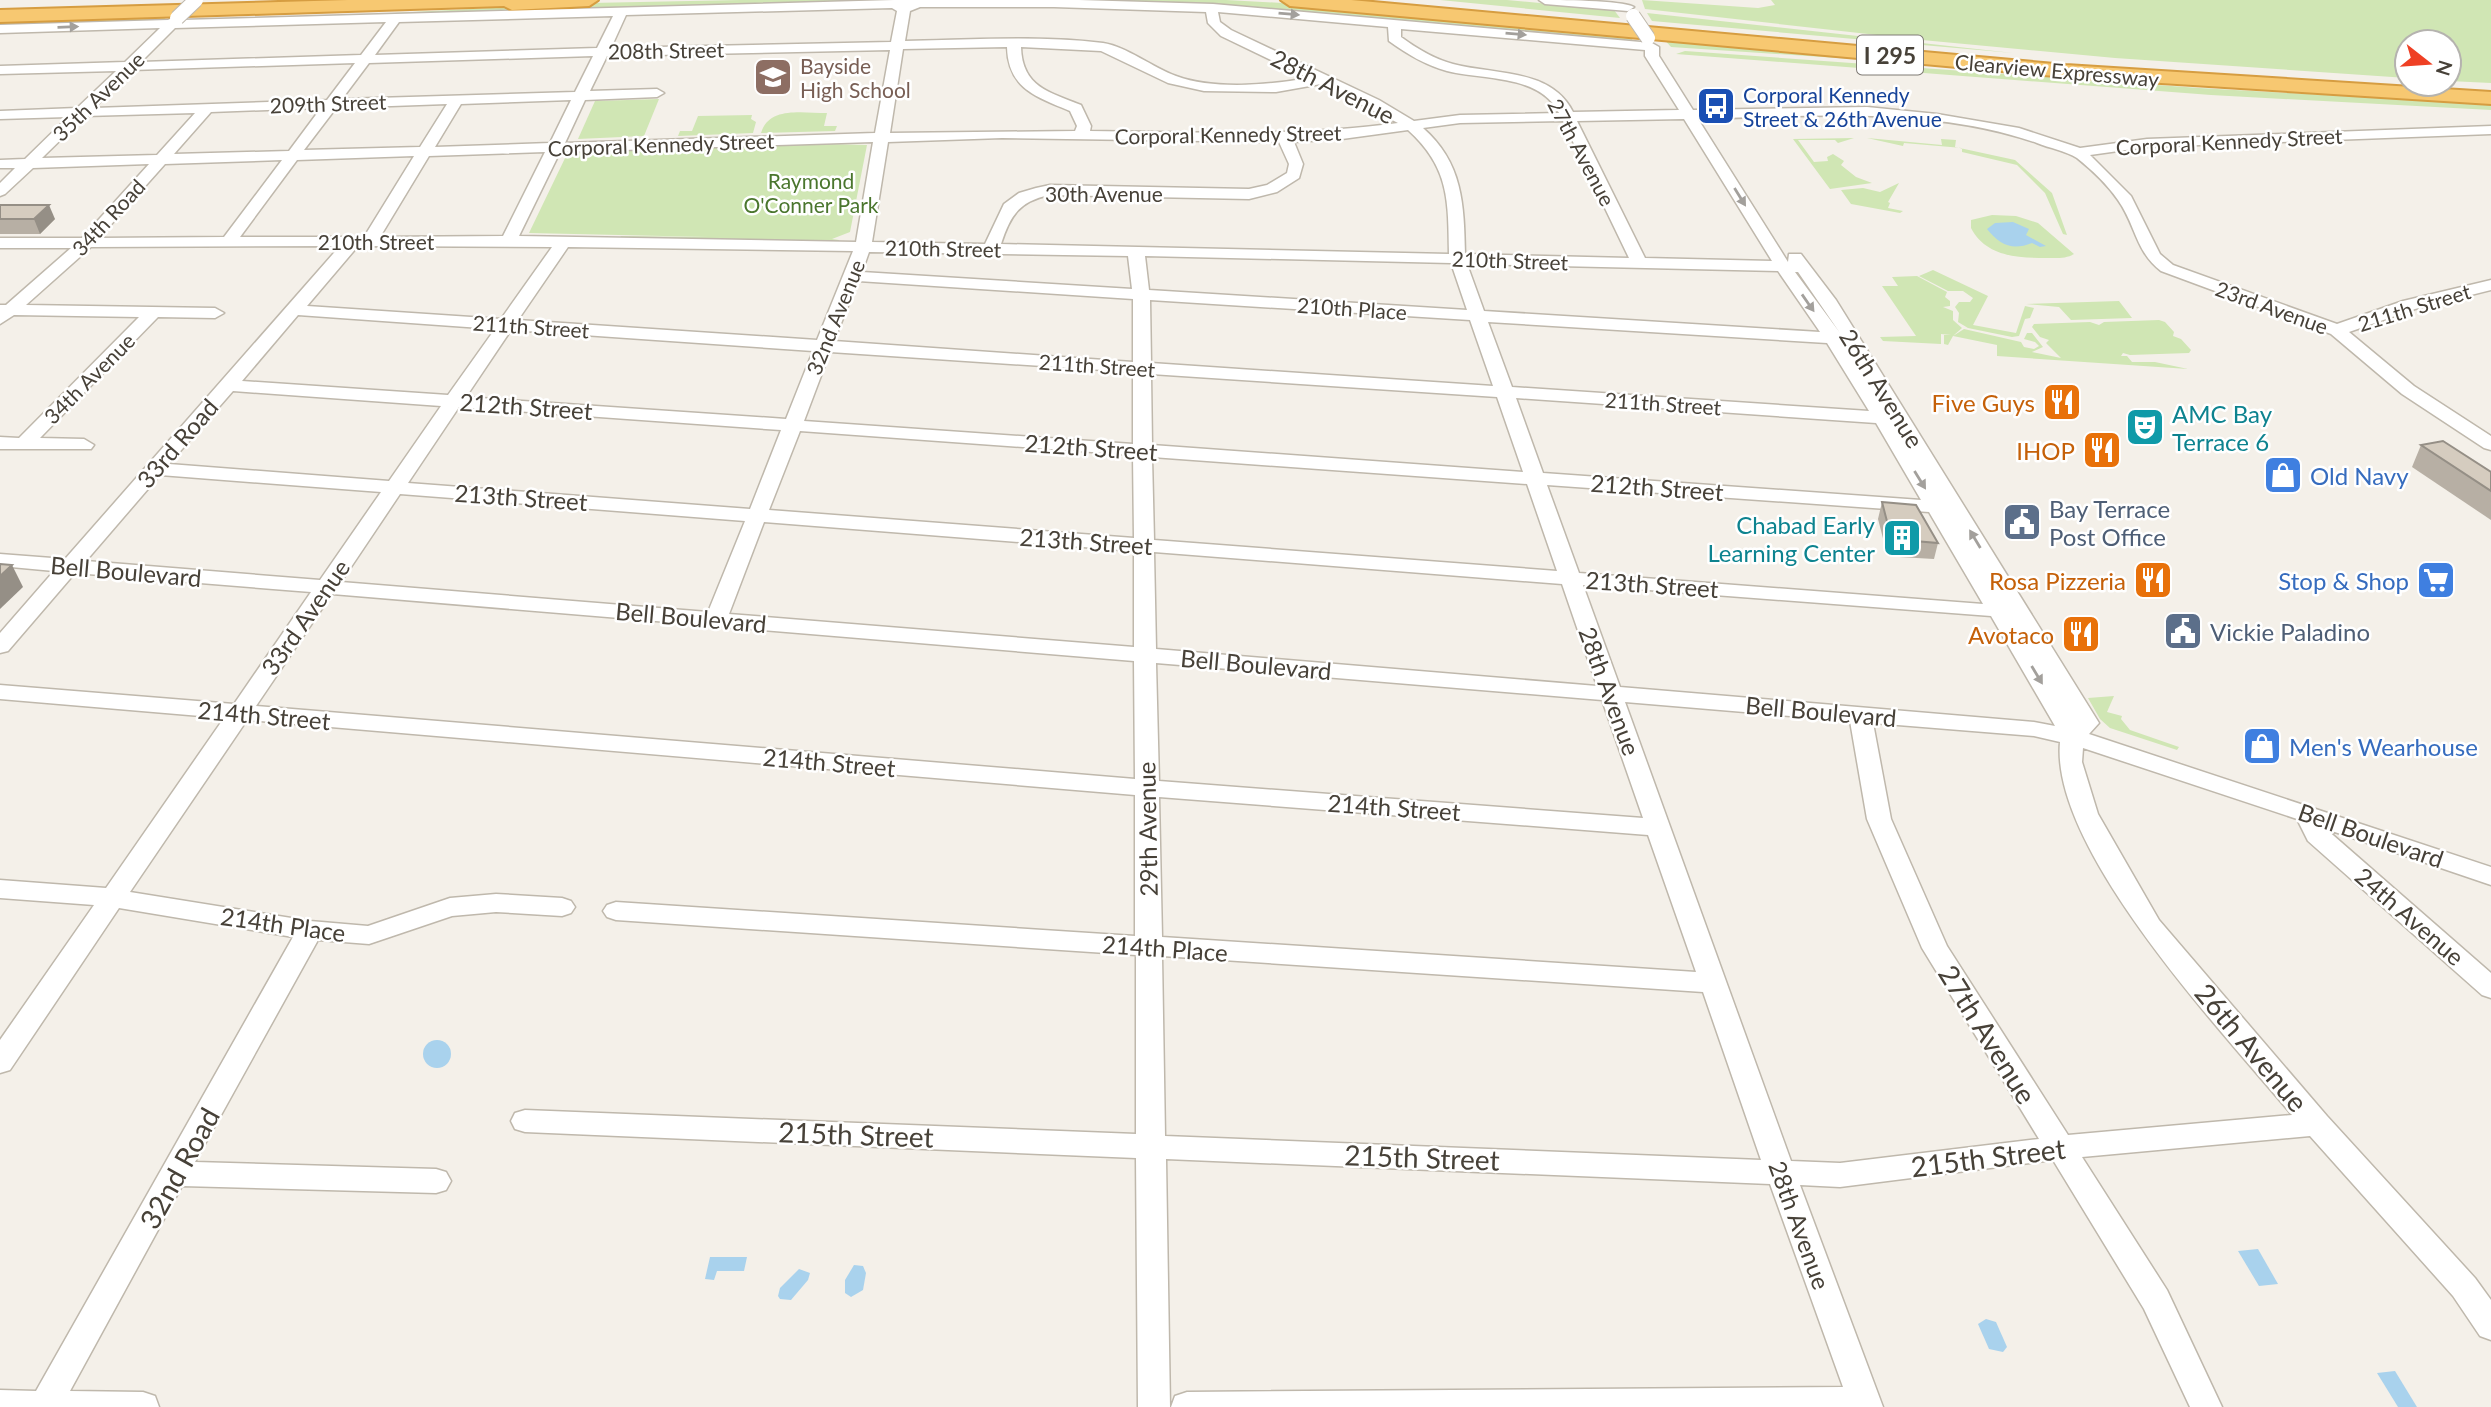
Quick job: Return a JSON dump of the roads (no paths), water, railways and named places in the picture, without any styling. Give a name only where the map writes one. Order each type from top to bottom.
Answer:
[{"type":"highway","points":[[0,8],[276,0]]},
{"type":"highway","points":[[0,16],[533,0]]},
{"type":"highway","points":[[198,23],[288,15],[589,0]]},
{"type":"highway","name":"Clearview Expressway","points":[[1290,0],[2066,71],[2491,98]]},
{"type":"highway","name":"Clearview Expressway","points":[[1396,0],[2053,62],[2393,82]]},
{"type":"highway","points":[[1628,8],[1657,11]]},
{"type":"highway","points":[[1777,25],[2034,53],[2393,82]]},
{"type":"highway","points":[[0,29],[21,29]]},
{"type":"highway","points":[[1650,42],[2121,79],[2491,98]]},
{"type":"highway","points":[[2463,86],[2491,87]]},
{"type":"street","name":"35th Avenue","points":[[0,191],[197,0]]},
{"type":"street","points":[[1545,0],[1628,8]]},
{"type":"street","points":[[21,29],[175,21],[198,23],[963,2],[1213,8],[1650,42]]},
{"type":"street","name":"32nd Avenue","points":[[716,619],[863,247],[904,5]]},
{"type":"street","name":"28th Avenue","points":[[1213,8],[1213,23],[1226,33],[1365,98],[1408,125],[1438,152],[1449,173],[1456,200],[1457,258],[1780,1172],[1866,1404]]},
{"type":"street","name":"26th Avenue","points":[[1628,8],[1650,42],[1665,57],[1784,268],[1842,339],[2009,609],[2087,723],[2072,737],[2070,762],[2086,814],[2110,860],[2151,927],[2317,1124],[2464,1287],[2491,1326]]},
{"type":"street","points":[[509,241],[622,11]]},
{"type":"street","points":[[229,241],[397,16]]},
{"type":"street","name":"27th Avenue","points":[[1395,23],[1394,38],[1409,50],[1431,61],[1454,69],[1505,76],[1549,90],[1561,103],[1640,264]]},
{"type":"street","points":[[1014,43],[1013,63],[1016,73],[1023,81],[1076,108],[1084,126],[1081,136]]},
{"type":"street","name":"208th Street","points":[[0,70],[602,51],[1014,43],[1104,47],[1173,80],[1204,87],[1276,88],[1323,79]]},
{"type":"street","name":"209th Street","points":[[0,115],[657,93]]},
{"type":"street","name":"33rd Road","points":[[0,646],[293,310],[362,241],[426,151],[457,99]]},
{"type":"street","name":"34th Road","points":[[3,313],[86,243],[208,107]]},
{"type":"street","name":"Corporal Kennedy Street","points":[[0,164],[1002,134],[1285,138],[1342,135],[1460,119],[1839,110],[1937,118],[2019,132],[2079,153],[2138,144],[2491,130]]},
{"type":"street","name":"26th Avenue","points":[[1695,113],[1828,300],[1842,339]]},
{"type":"street","name":"30th Avenue","points":[[991,249],[1006,209],[1014,201],[1028,194],[1050,190],[1249,194],[1272,189],[1294,175],[1296,164],[1285,138]]},
{"type":"street","name":"23rd Avenue","points":[[2079,153],[2102,172],[2126,199],[2153,257],[2167,268],[2337,330],[2408,390],[2491,444]]},
{"type":"street","name":"210th Street","points":[[0,243],[509,241],[1136,251],[1802,267]]},
{"type":"street","name":"33rd Avenue","points":[[0,1062],[563,242]]},
{"type":"street","name":"29th Avenue","points":[[1136,251],[1141,295],[1154,1407]]},
{"type":"street","name":"210th Place","points":[[851,276],[1842,339]]},
{"type":"street","name":"211th Street","points":[[2337,330],[2409,305],[2491,285]]},
{"type":"street","name":"211th Street","points":[[293,310],[1891,418]]},
{"type":"street","points":[[3,313],[215,313]]},
{"type":"street","name":"34th Avenue","points":[[24,444],[153,313]]},
{"type":"street","name":"212th Street","points":[[228,385],[1945,506]]},
{"type":"street","points":[[0,443],[84,445]]},
{"type":"street","name":"213th Street","points":[[155,469],[1570,578],[2009,609]]},
{"type":"street","name":"Bell Boulevard","points":[[0,560],[2034,729],[2096,743],[2305,811],[2491,876]]},
{"type":"street","name":"214th Street","points":[[0,692],[1147,788],[1658,827]]},
{"type":"street","name":"27th Avenue","points":[[1860,714],[1879,819],[1934,948],[2156,1300],[2206,1407]]},
{"type":"street","name":"24th Avenue","points":[[2305,811],[2317,835],[2491,988]]},
{"type":"street","name":"214th Place","points":[[0,889],[113,898],[310,930],[369,935],[450,907],[496,903],[562,907]]},
{"type":"street","name":"214th Place","points":[[616,911],[1714,983]]},
{"type":"street","name":"32nd Road","points":[[45,1405],[310,930]]},
{"type":"street","name":"215th Street","points":[[525,1121],[1840,1175],[2058,1148],[2317,1124]]},
{"type":"street","points":[[176,1174],[436,1181]]},
{"type":"street","points":[[1187,1407],[1866,1404]]},
{"type":"street","points":[[0,1405],[143,1407]]},
{"type":"water","points":[[2013,222],[2029,229],[2026,235],[2046,246],[2040,247],[2032,243],[2007,245],[1987,229],[1995,223]]},
{"type":"water","points":[[437,1040],[447,1044],[451,1054],[447,1064],[437,1068],[427,1064],[423,1054],[427,1044]]},
{"type":"water","points":[[2258,1249],[2278,1284],[2259,1286],[2238,1251]]},
{"type":"water","points":[[710,1257],[747,1257],[744,1271],[717,1271],[714,1280],[705,1279]]},
{"type":"water","points":[[854,1265],[863,1266],[866,1273],[863,1290],[851,1297],[845,1293],[845,1280]]},
{"type":"water","points":[[799,1269],[810,1273],[808,1280],[791,1300],[780,1299],[780,1288]]},
{"type":"water","points":[[1986,1319],[1996,1322],[2007,1347],[2003,1352],[1989,1349],[1978,1324]]},
{"type":"water","points":[[2395,1371],[2417,1407],[2398,1407],[2377,1373]]},
{"type":"place","name":"Bayside High School","points":[[773,77]]},
{"type":"place","name":"Corporal Kennedy Street & 26th Avenue","points":[[1716,106]]},
{"type":"place","name":"Five Guys","points":[[2062,402]]},
{"type":"place","name":"AMC Bay Terrace 6","points":[[2145,427]]},
{"type":"place","name":"IHOP","points":[[2102,450]]},
{"type":"place","name":"Old Navy","points":[[2283,475]]},
{"type":"place","name":"Bay Terrace Post Office","points":[[2022,522]]},
{"type":"place","name":"Chabad Early Learning Center","points":[[1902,538]]},
{"type":"place","name":"Rosa Pizzeria","points":[[2153,580]]},
{"type":"place","name":"Stop & Shop","points":[[2436,580]]},
{"type":"place","name":"Vickie Paladino","points":[[2183,631]]},
{"type":"place","name":"Avotaco","points":[[2081,634]]},
{"type":"place","name":"Men's Wearhouse","points":[[2262,746]]},
{"type":"park label","name":"Raymond O'Conner Park","points":[[811,192]]}]
